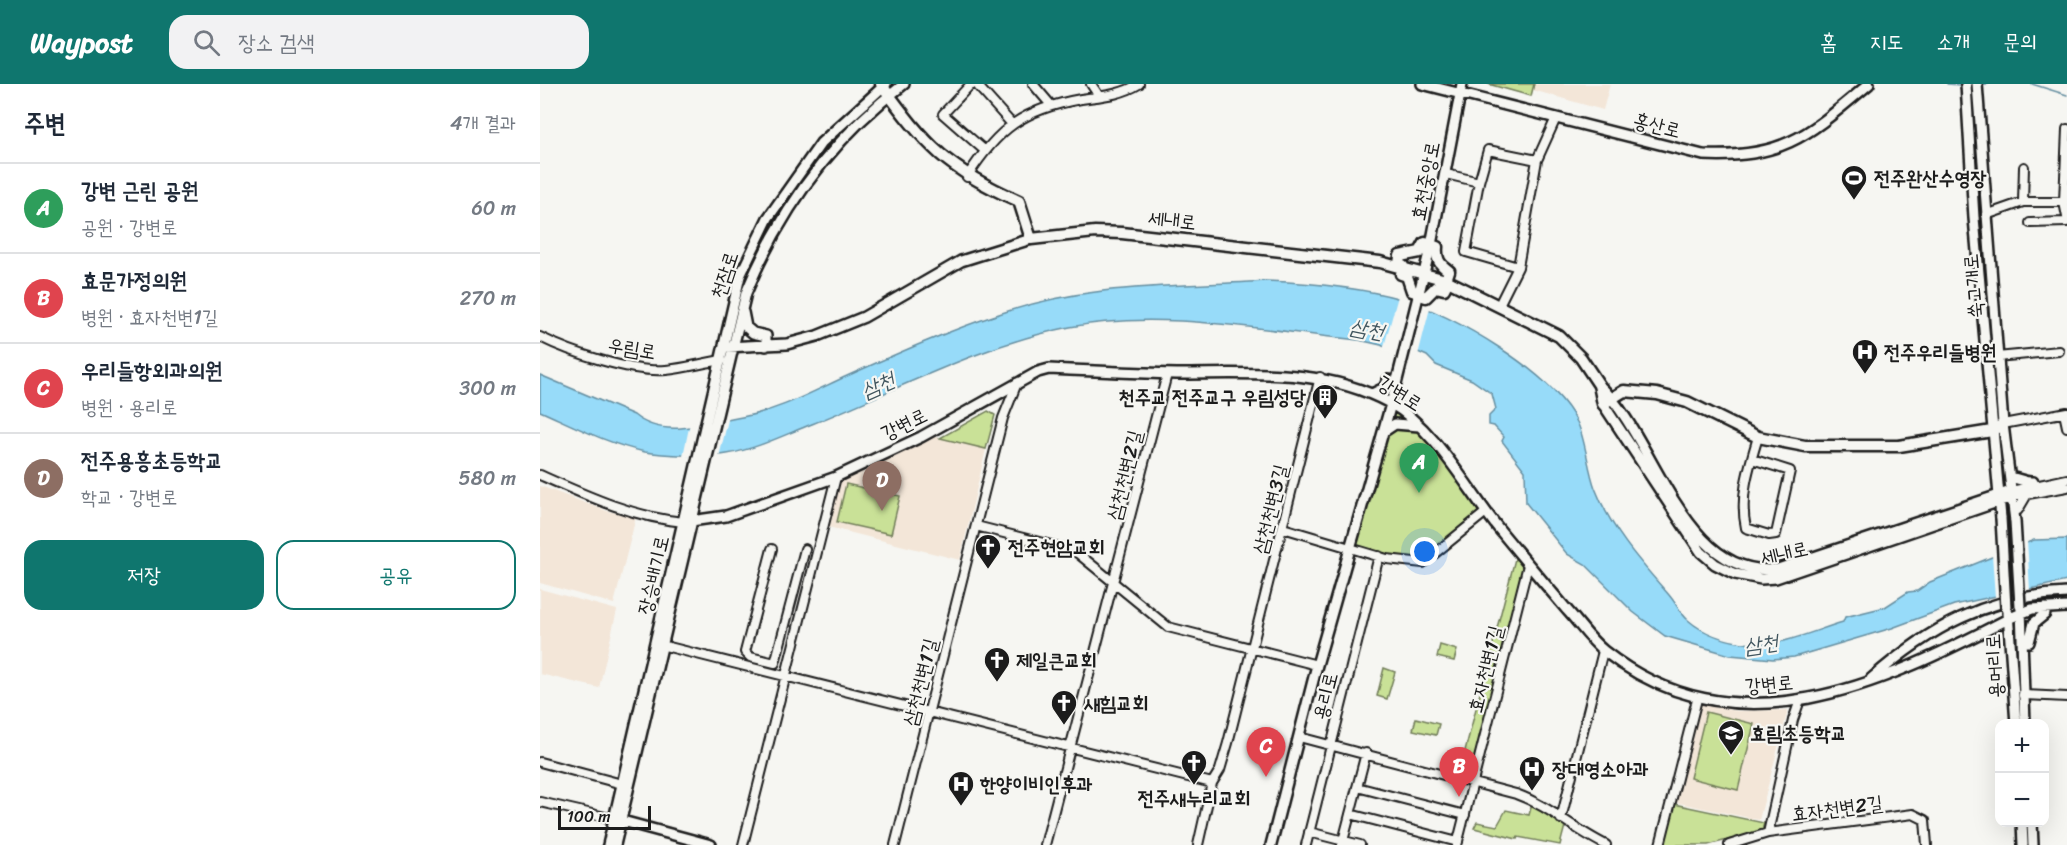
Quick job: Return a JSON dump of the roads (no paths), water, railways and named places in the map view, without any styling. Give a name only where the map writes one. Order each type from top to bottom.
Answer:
[{"type":"main road","points":[[885,87],[934,151],[967,177],[1020,201],[1031,239]]},
{"type":"main road","name":"세내로","points":[[1031,239],[1095,232],[1122,233],[1401,266],[1417,285],[1447,281],[1559,336],[1581,358],[1608,401]]},
{"type":"main road","points":[[1401,266],[1400,256],[1420,252],[1425,243],[1437,247],[1436,256],[1440,265],[1449,271],[1444,289],[1433,289],[1426,297],[1417,285]]},
{"type":"main road","points":[[1608,401],[1624,391],[1657,394],[1687,402],[1758,437],[1805,446],[1870,448],[1899,446],[1992,431],[2003,424]]},
{"type":"street","name":"천잠로","points":[[729,347],[736,289],[753,246],[768,218],[821,143],[885,87],[903,84]]},
{"type":"street","points":[[971,84],[943,114],[984,150]]},
{"type":"street","points":[[976,84],[1011,123]]},
{"type":"street","points":[[1033,84],[1050,104]]},
{"type":"street","points":[[1091,84],[1099,96]]},
{"type":"street","points":[[967,177],[984,150],[1011,123],[1050,104],[1125,92],[1139,84]]},
{"type":"street","name":"홍산로","points":[[1422,84],[1461,88],[1556,118],[1703,155],[1747,155],[1799,139],[1823,124],[1869,84]]},
{"type":"street","name":"쑥고개로","points":[[1966,84],[1972,98],[1986,215],[2003,424],[2014,516],[2016,608]]},
{"type":"street","name":"쑥고개로","points":[[1977,84],[1972,98],[1992,431],[2000,498],[2003,553],[2016,608]]},
{"type":"street","name":"천잠로","points":[[688,522],[723,362],[763,252],[796,196],[827,153],[885,87]]},
{"type":"street","name":"효천중앙로","points":[[1395,382],[1417,285],[1431,245],[1461,88]]},
{"type":"street","points":[[1499,305],[1518,267],[1537,160],[1556,118]]},
{"type":"street","points":[[2067,129],[2067,217]]},
{"type":"street","points":[[1518,267],[1466,252],[1479,182],[1488,150],[1537,160]]},
{"type":"street","points":[[2023,202],[2024,167]]},
{"type":"street","points":[[1446,174],[1479,182]]},
{"type":"street","points":[[1986,215],[2023,202],[2066,202]]},
{"type":"street","points":[[2030,223],[2067,222]]},
{"type":"street","name":"세내로","points":[[729,347],[787,344],[847,325],[962,261],[1031,239]]},
{"type":"street","points":[[741,309],[743,311],[742,320],[746,327],[753,333],[766,336],[766,346]]},
{"type":"street","name":"우림로","points":[[540,337],[557,346],[612,363],[664,370],[723,362]]},
{"type":"street","points":[[1997,357],[2059,351]]},
{"type":"street","name":"강변로","points":[[688,522],[726,516],[836,477],[921,437],[1017,383],[1049,369],[1320,377],[1373,392],[1392,402],[1419,426],[1528,565],[1603,651],[1638,673],[1697,699],[1737,705],[1800,700],[1869,684],[2010,618]]},
{"type":"street","name":"삼천천변2길","points":[[1046,845],[1167,374]]},
{"type":"street","name":"삼천천변3길","points":[[1198,845],[1212,783],[1225,752],[1252,649],[1320,377]]},
{"type":"street","points":[[1373,392],[1384,388],[1388,380],[1395,382]]},
{"type":"street","name":"용리로","points":[[1270,845],[1317,665],[1392,402],[1395,382]]},
{"type":"street","name":"삼천천변1길","points":[[895,845],[1003,418],[1017,383]]},
{"type":"street","name":"세내로","points":[[1608,401],[1701,552],[1727,571],[1748,577],[1761,579],[1784,575],[2011,494],[2067,479]]},
{"type":"street","points":[[2003,424],[2065,412],[2067,427]]},
{"type":"street","points":[[1383,432],[1395,424],[1419,426]]},
{"type":"street","points":[[1752,459],[1790,471],[1776,534],[1769,535],[1746,528],[1745,483],[1758,437]]},
{"type":"street","name":"장승배기로","points":[[540,475],[629,510],[666,521],[688,522],[617,820],[608,845]]},
{"type":"street","points":[[743,845],[836,477]]},
{"type":"street","points":[[2010,478],[2015,477],[2025,483],[2033,482],[2031,490],[2014,516]]},
{"type":"street","name":"세내로","points":[[2031,490],[2067,487]]},
{"type":"street","points":[[1283,528],[1379,556],[1422,563],[1486,512]]},
{"type":"street","points":[[976,526],[1075,551],[1168,627],[1252,649]]},
{"type":"street","points":[[772,549],[745,652],[750,657],[775,663],[805,549]]},
{"type":"street","name":"용리로","points":[[1306,845],[1379,556]]},
{"type":"street","name":"효자천변1길","points":[[1350,814],[1458,843],[1528,565]]},
{"type":"street","points":[[1869,684],[1871,679],[1902,654],[1950,621],[1988,605],[2032,595],[2067,593]]},
{"type":"street","points":[[2016,608],[2067,607]]},
{"type":"street","name":"용머리로","points":[[2016,608],[2010,618],[2016,719]]},
{"type":"street","name":"용머리로","points":[[2016,608],[2022,642],[2025,719]]},
{"type":"street","points":[[2022,642],[2029,642],[2034,623],[2045,614],[2045,608]]},
{"type":"street","points":[[659,644],[1212,783]]},
{"type":"street","name":"장승배기로","points":[[615,845],[622,784],[659,644]]},
{"type":"street","name":"용리로","points":[[1252,649],[1317,665]]},
{"type":"street","points":[[1561,819],[1603,651]]},
{"type":"street","name":"용머리로","points":[[2023,694],[2067,698]]},
{"type":"street","points":[[1660,845],[1697,699]]},
{"type":"street","points":[[1768,833],[1793,720],[1800,700]]},
{"type":"street","points":[[1299,737],[1473,782],[1540,803],[1561,819],[1606,845]]},
{"type":"street","points":[[1342,843],[1366,753]]},
{"type":"street","points":[[540,762],[622,784]]},
{"type":"street","points":[[1357,787],[1465,815]]},
{"type":"street","points":[[540,802],[711,845]]},
{"type":"street","name":"효자천변2길","points":[[1729,845],[1768,833],[1913,814],[1925,820],[1927,845]]},
{"type":"street","points":[[2022,827],[2023,845]]},
{"type":"street","points":[[2032,827],[2033,845]]},
{"type":"street","points":[[1310,832],[1342,843],[1360,845]]},
{"type":"water","name":"삼천","points":[[1267,281],[1335,286],[1401,299],[1447,318],[1500,348],[1524,365],[1564,403],[1577,422],[1595,488],[1618,532],[1685,617],[1702,630],[1718,637],[1743,643],[1762,644],[1798,637],[1843,622],[1845,617],[1885,607],[1908,592],[1917,591],[1930,582],[2034,540],[2067,539],[2067,581],[1954,605],[1892,628],[1794,657],[1773,659],[1730,655],[1665,636],[1633,612],[1585,564],[1567,554],[1526,503],[1525,471],[1502,441],[1504,437],[1494,426],[1489,425],[1489,416],[1496,409],[1492,394],[1472,380],[1436,365],[1427,356],[1418,352],[1402,356],[1381,345],[1359,340],[1251,327],[1141,320],[1070,327],[1004,345],[971,357],[770,441],[727,454],[663,454],[631,449],[540,411],[540,375],[658,427],[700,426],[756,414],[783,405],[944,334],[1035,303],[1101,291]]},
{"type":"waterway","points":[[1947,84],[1961,85]]},
{"type":"waterway","points":[[1981,84],[1988,84]]},
{"type":"waterway","points":[[2032,84],[2067,95]]},
{"type":"place","name":"전주완산수영장","points":[[1854,201]]},
{"type":"place","name":"전주우리들병원","points":[[1865,375]]},
{"type":"place","name":"천주교 전주교구 우림성당","points":[[1325,420]]},
{"type":"place","name":"강변 근린 공원","points":[[1419,493]]},
{"type":"place","name":"전주용흥초등학교","points":[[882,511]]},
{"type":"place","name":"전주현암교회","points":[[988,570]]},
{"type":"place","name":"제일큰교회","points":[[997,683]]},
{"type":"place","name":"새힘교회","points":[[1064,726]]},
{"type":"place","name":"효림초등학교","points":[[1731,756]]},
{"type":"place","name":"우리들항외과의원","points":[[1266,777]]},
{"type":"place","name":"전주새누리교회","points":[[1194,786]]},
{"type":"place","name":"장대영소아과","points":[[1532,792]]},
{"type":"place","name":"효문가정의원","points":[[1459,797]]},
{"type":"place","name":"한양이비인후과","points":[[961,807]]}]
